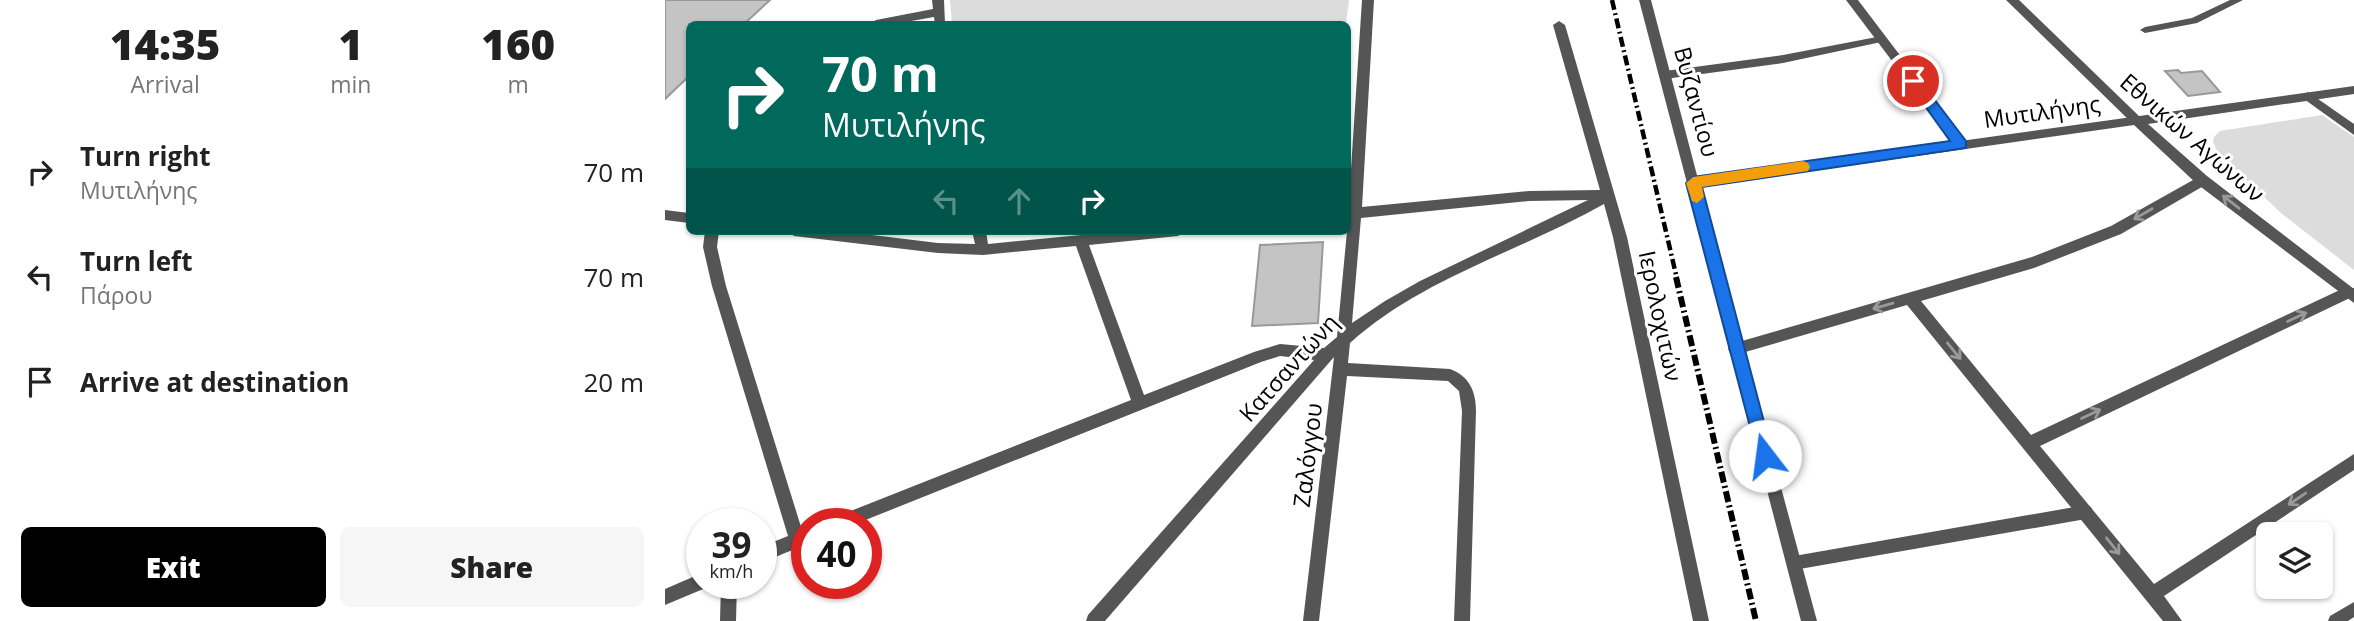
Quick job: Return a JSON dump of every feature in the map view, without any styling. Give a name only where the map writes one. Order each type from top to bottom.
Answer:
[{"type":"street","name":"Ζαλόγγου","points":[[1352,213],[1368,0]]},
{"type":"street","name":"Βυζαντίου","points":[[1645,0],[1809,621]]},
{"type":"street","points":[[1852,0],[1961,144]]},
{"type":"street","name":"Εθνικών Αγώνων","points":[[2012,0],[2202,180],[2351,294]]},
{"type":"street","points":[[892,21],[939,12]]},
{"type":"street","name":"Ιερολοχιτών","points":[[1559,25],[1626,263],[1701,621]]},
{"type":"street","name":"Μυτιλήνης","points":[[1693,183],[2354,90]]},
{"type":"street","points":[[2308,96],[2354,130]]},
{"type":"street","points":[[1735,349],[2034,262],[2116,230],[2202,180]]},
{"type":"street","points":[[1352,213],[1529,196],[1608,195]]},
{"type":"street","name":"Κατσαντώνη","points":[[1094,621],[1344,337],[1377,313],[1608,195]]},
{"type":"street","points":[[665,215],[686,218]]},
{"type":"street","points":[[712,235],[710,247],[716,274],[792,508]]},
{"type":"street","points":[[828,235],[938,248],[983,250],[1139,235]]},
{"type":"street","points":[[980,235],[983,250]]},
{"type":"street","name":"Ζαλόγγου","points":[[1311,621],[1341,369],[1351,235]]},
{"type":"street","points":[[1081,241],[1139,403]]},
{"type":"street","points":[[2030,443],[2351,294]]},
{"type":"street","points":[[1910,298],[2174,621]]},
{"type":"street","points":[[876,508],[1280,350],[1327,355]]},
{"type":"street","points":[[1341,369],[1440,373],[1456,377],[1467,391],[1469,411],[1462,621]]},
{"type":"street","points":[[2153,594],[2354,461]]},
{"type":"street","points":[[665,597],[686,588]]},
{"type":"street","points":[[728,621],[729,599]]},
{"type":"lane","points":[[2145,30],[2194,21],[2238,0]]},
{"type":"lane","points":[[1665,75],[1783,59],[1882,39]]},
{"type":"lane","points":[[1794,563],[2086,512]]},
{"type":"lane","points":[[2335,621],[2354,609]]},
{"type":"shaded area","points":[[950,0],[1349,0],[1346,21],[952,21]]},
{"type":"shaded area","points":[[2322,115],[2354,137],[2354,270],[2281,213],[2218,153],[2213,142],[2220,131]]},
{"type":"building","points":[[665,0],[770,0],[747,21],[686,21],[686,79],[665,99]]},
{"type":"building","points":[[2178,70],[2181,73],[2202,71],[2220,92],[2188,96],[2165,71]]},
{"type":"building","points":[[1323,242],[1318,323],[1252,326],[1260,245]]},
{"type":"railway","points":[[1612,0],[1677,279]]},
{"type":"railway","points":[[1676,277],[1756,621]]},
{"type":"slow traffic","points":[[1697,197],[1693,183],[1803,167]]},
{"type":"route","points":[[1765,456],[1693,183],[1961,144],[1913,81]]}]
